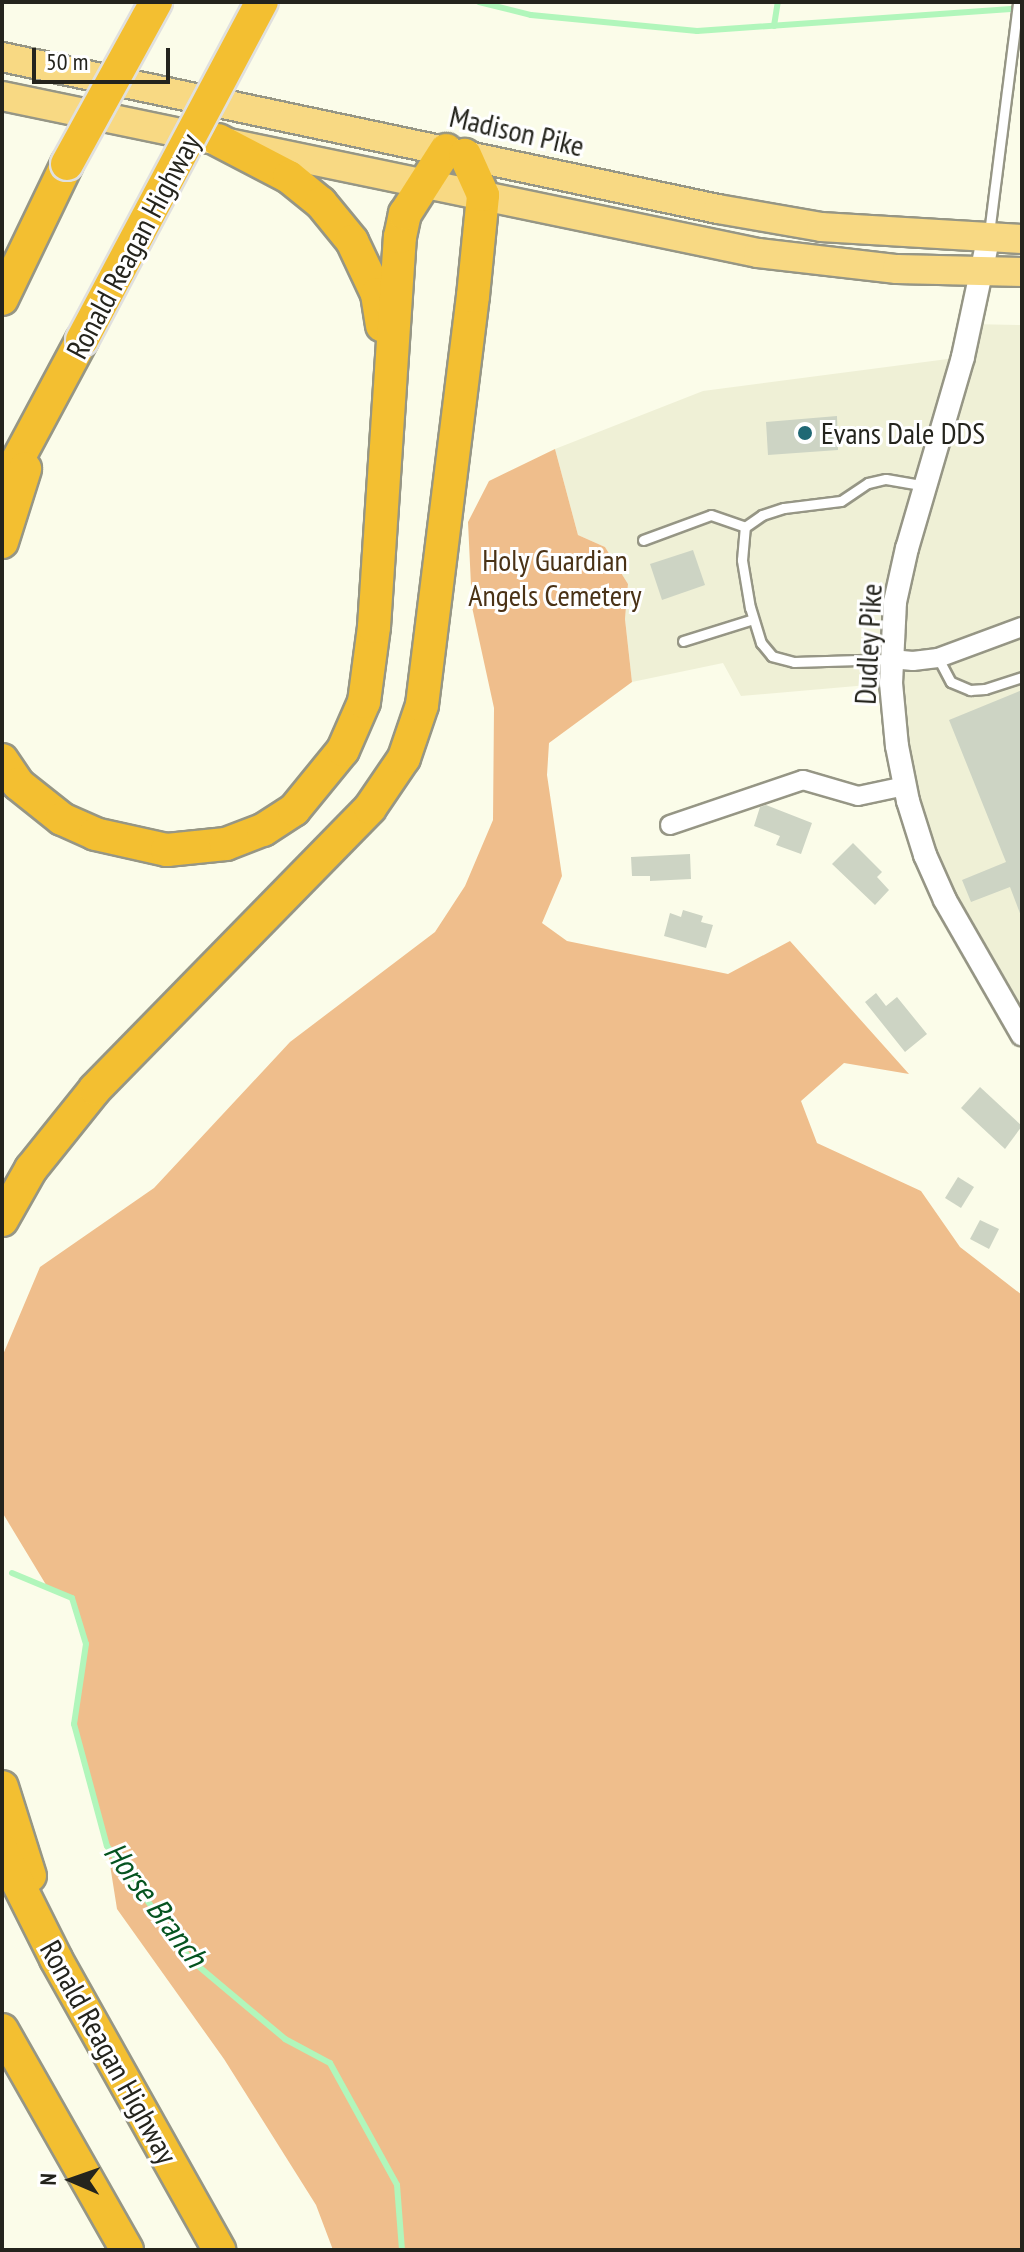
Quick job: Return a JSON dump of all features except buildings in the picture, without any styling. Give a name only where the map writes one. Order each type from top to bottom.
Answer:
[{"type":"highway","points":[[2,299],[67,164],[156,2]]},
{"type":"highway","name":"Ronald Reagan Highway","points":[[2,489],[262,2]]},
{"type":"highway","points":[[218,140],[289,177],[321,203],[352,241],[377,294],[389,380]]},
{"type":"highway","points":[[2,760],[18,784],[62,819],[95,834],[167,850],[226,844],[263,830],[294,810],[343,750],[364,702],[374,627],[400,237],[405,214],[425,184],[456,153],[483,195],[422,705],[404,758],[370,808],[95,1089],[31,1169],[2,1220]]},
{"type":"highway","points":[[2,255],[67,164]]},
{"type":"highway","points":[[2,542],[39,420]]},
{"type":"highway","points":[[2,1787],[56,1959]]},
{"type":"highway","name":"Ronald Reagan Highway","points":[[2,1851],[56,1959],[219,2250]]},
{"type":"highway","points":[[2,2030],[127,2250]]},
{"type":"main road","name":"Madison Pike","points":[[2,57],[821,227],[988,240],[1022,239]]},
{"type":"main road","points":[[2,96],[758,253],[897,269],[1022,272]]},
{"type":"street","name":"Dudley Pike","points":[[988,240],[963,357],[907,548],[895,602],[891,659],[897,746],[925,855],[945,900],[1022,1034]]},
{"type":"street","points":[[891,659],[913,661],[938,658],[1022,627]]},
{"type":"street","points":[[670,825],[803,780],[858,796],[905,786]]},
{"type":"lane","points":[[988,240],[1018,2]]},
{"type":"lane","points":[[891,659],[794,662],[772,656],[761,643],[753,619],[742,560],[745,527],[762,515],[784,508],[841,501],[868,483],[886,479],[926,486]]},
{"type":"lane","points":[[643,540],[711,515],[745,527]]},
{"type":"lane","points":[[683,641],[753,619]]},
{"type":"lane","points":[[938,658],[951,682],[970,690],[985,689],[1022,677]]},
{"type":"shaded area","points":[[970,324],[1022,325],[1022,1034],[925,855],[891,683],[741,696],[723,663],[632,682],[625,619],[628,584],[605,547],[578,535],[555,449],[703,391],[963,357]]},
{"type":"green space","name":"Holy Guardian Angels Cemetery","points":[[555,449],[578,535],[605,547],[628,584],[625,619],[632,682],[549,743],[547,775],[562,876],[542,923],[567,941],[728,974],[790,941],[909,1074],[844,1063],[801,1101],[817,1143],[921,1191],[960,1247],[1022,1295],[1022,2250],[333,2250],[316,2205],[224,2059],[117,1909],[107,1846],[74,1724],[86,1644],[72,1598],[48,1588],[2,1512],[2,1357],[40,1267],[154,1188],[290,1042],[435,932],[465,886],[493,820],[494,708],[472,607],[468,522],[489,481]]},
{"type":"waterway","points":[[479,2],[531,15],[697,31],[1022,8]]},
{"type":"waterway","points":[[774,26],[778,2]]},
{"type":"waterway","name":"Horse Branch","points":[[12,1573],[72,1598],[86,1644],[74,1724],[107,1846],[191,1960],[285,2039],[330,2063],[397,2185],[402,2250]]},
{"type":"place","name":"Evans Dale DDS","points":[[805,433]]}]
